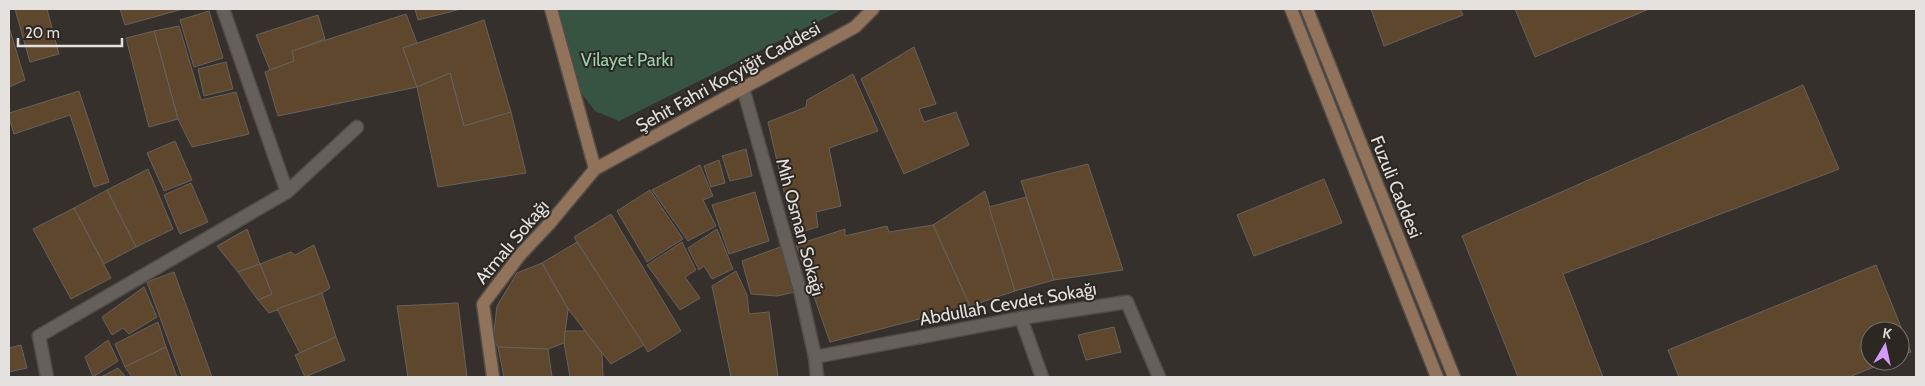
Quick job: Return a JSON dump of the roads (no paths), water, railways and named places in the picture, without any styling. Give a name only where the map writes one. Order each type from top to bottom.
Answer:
[{"type":"main road","points":[[551,9],[595,169]]},
{"type":"main road","name":"Şehit Fahri Koçyiğit Caddesi","points":[[595,169],[855,27],[873,9]]},
{"type":"main road","name":"Fuzuli Caddesi","points":[[1291,9],[1437,377]]},
{"type":"main road","name":"Fuzuli Caddesi","points":[[1307,9],[1454,377]]},
{"type":"main road","name":"Atmalı Sokağı","points":[[493,377],[483,304],[520,255],[550,223],[595,169]]},
{"type":"street","points":[[224,9],[287,192]]},
{"type":"street","name":"Mıh Osman Sokağı","points":[[744,88],[801,294],[815,357],[817,377]]},
{"type":"street","points":[[47,377],[39,336],[287,192],[357,127]]},
{"type":"street","name":"Abdullah Cevdet Sokağı","points":[[815,357],[1021,318],[1128,302],[1159,377]]},
{"type":"street","points":[[1021,318],[1042,377]]},
{"type":"park label","name":"Vilayet Parkı","points":[[627,60]]}]
